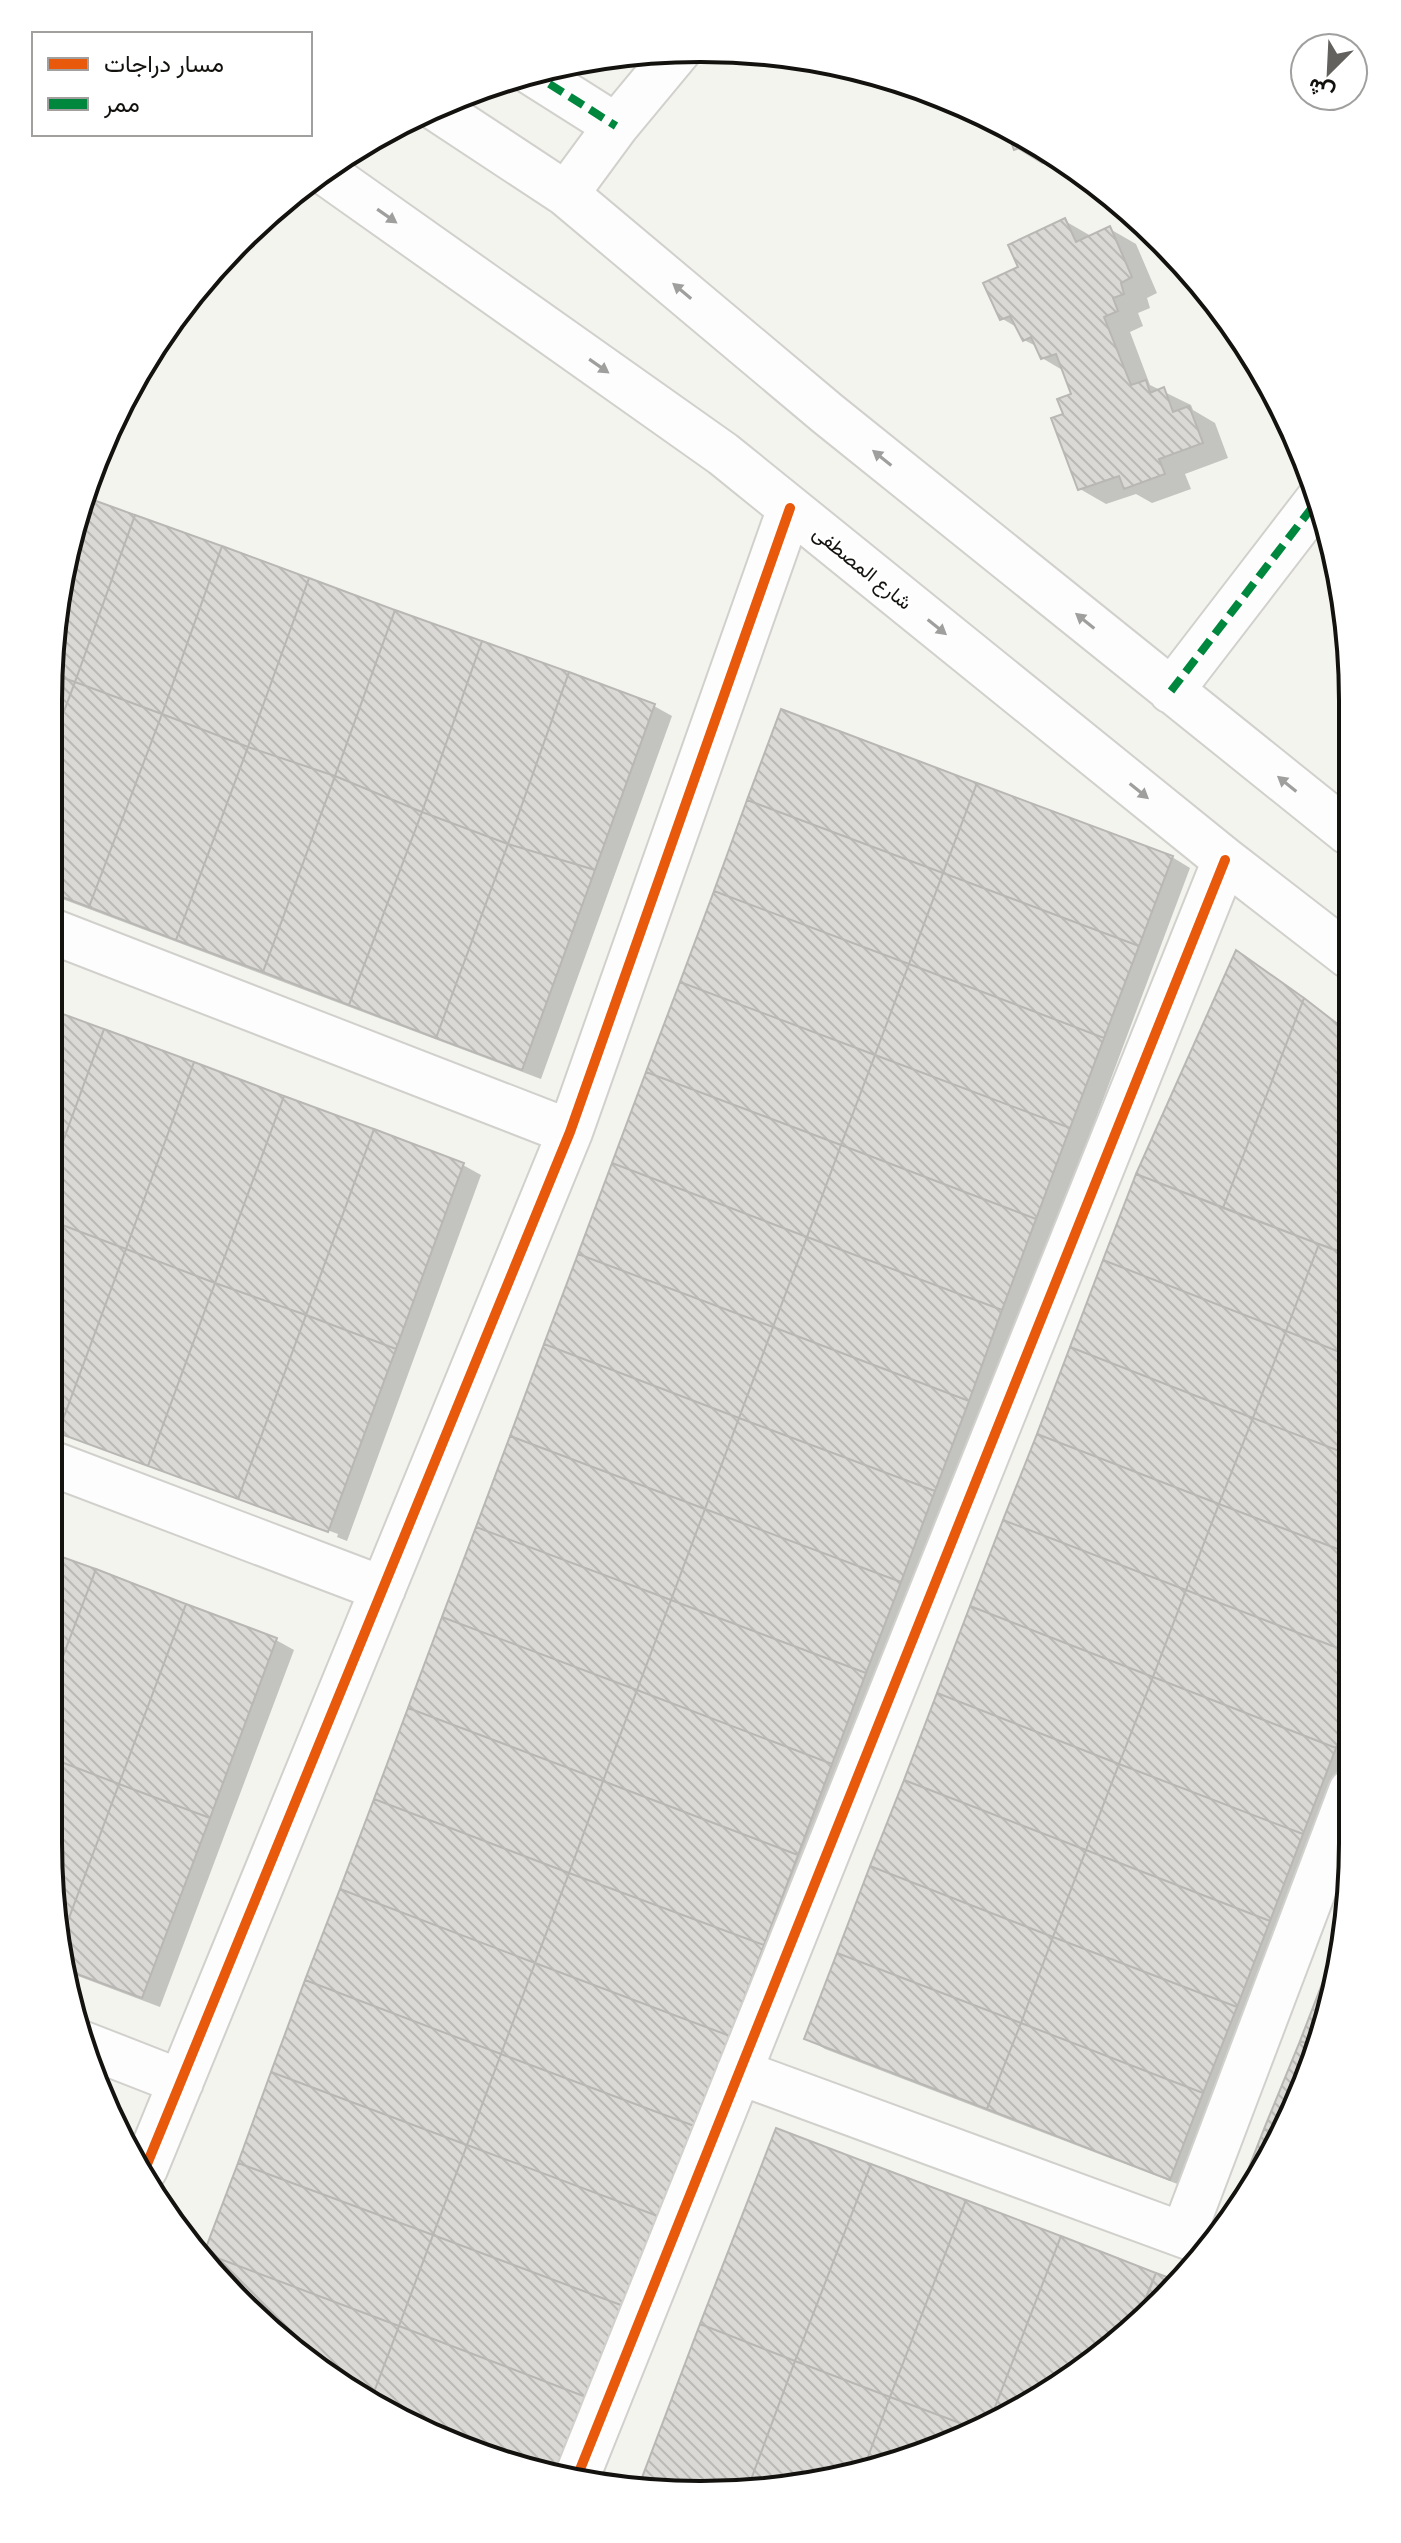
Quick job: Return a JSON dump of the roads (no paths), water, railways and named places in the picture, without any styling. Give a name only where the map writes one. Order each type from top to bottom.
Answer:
[{"type":"street","points":[[566,194],[616,126],[668,63]]},
{"type":"street","points":[[546,81],[616,126]]},
{"type":"street","points":[[447,115],[566,194],[828,414],[1339,825]]},
{"type":"street","name":"شارع المصطفى","points":[[334,179],[723,454],[1225,860],[1339,948]]},
{"type":"street","points":[[148,2162],[570,1132],[790,508]]},
{"type":"street","points":[[1171,691],[1310,511]]},
{"type":"street","points":[[580,2470],[1225,860]]},
{"type":"street","points":[[62,935],[570,1132]]},
{"type":"street","points":[[62,1467],[383,1589]]},
{"type":"street","points":[[739,2072],[1194,2239],[1339,1825]]},
{"type":"street","points":[[96,2049],[181,2082]]}]
